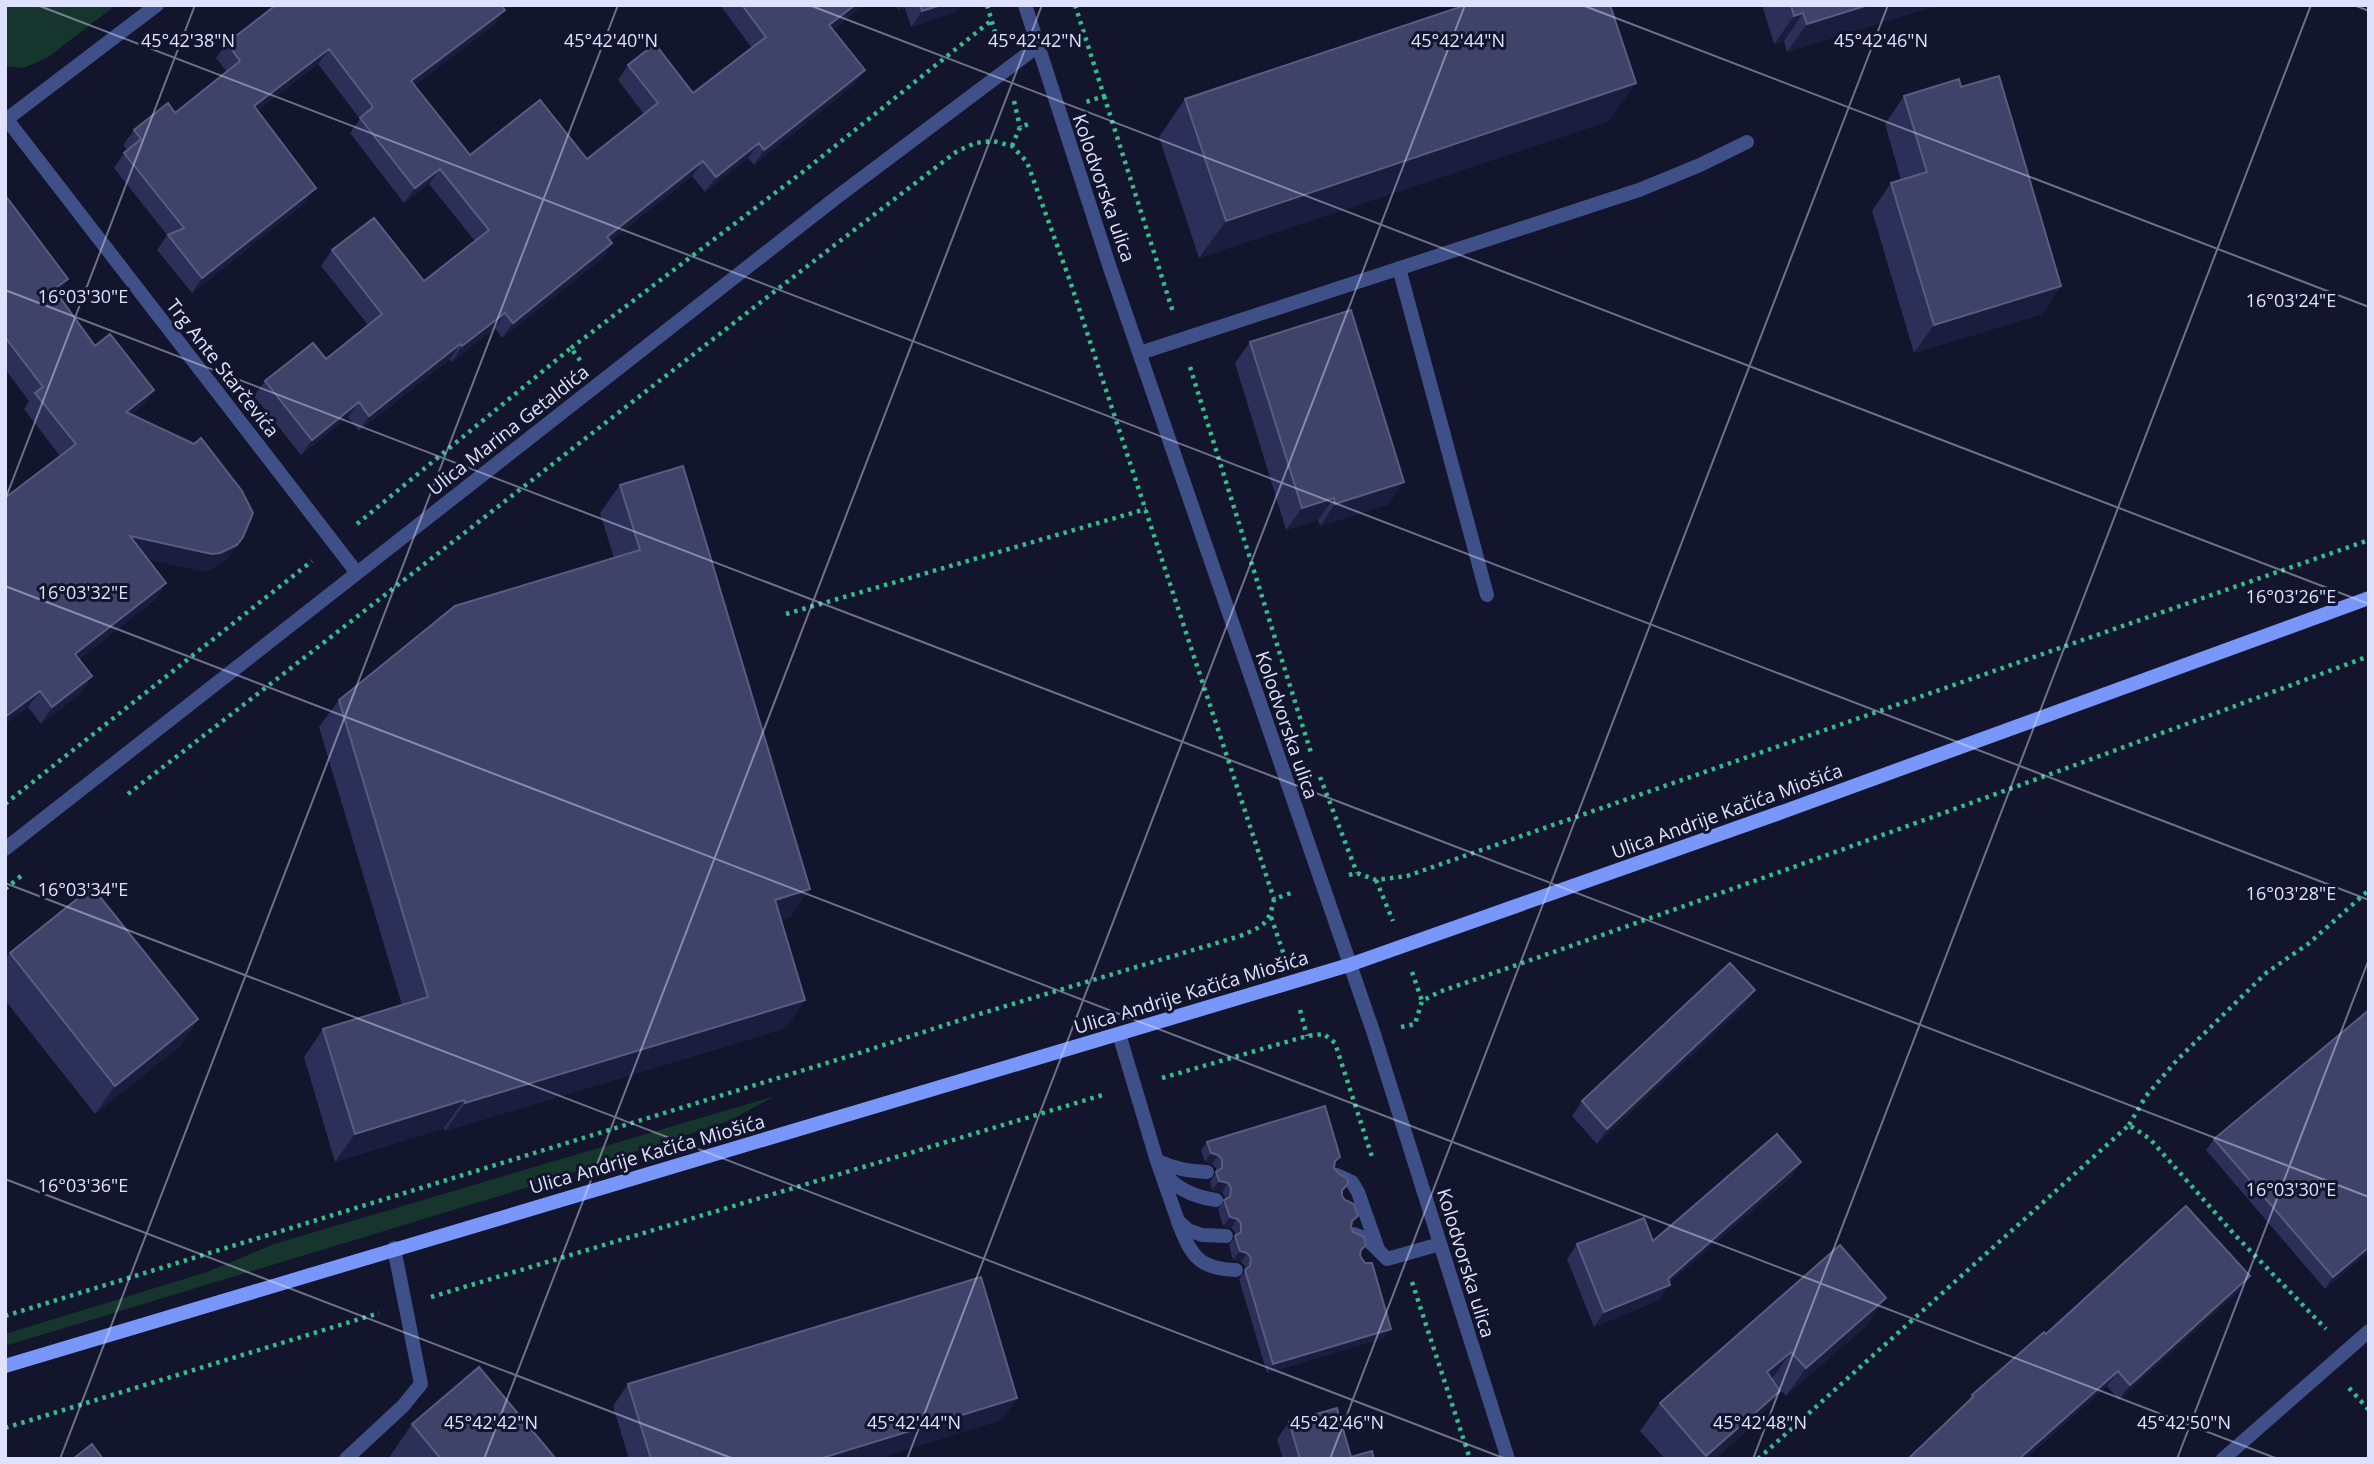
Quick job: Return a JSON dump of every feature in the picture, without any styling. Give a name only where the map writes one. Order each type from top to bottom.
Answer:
[{"type":"main road","name":"Ulica Andrije Kačića Miošića","points":[[5,1366],[1349,965],[1772,816],[2369,598]]},
{"type":"street","name":"Trg Ante Starčevića","points":[[157,5],[6,118],[357,573]]},
{"type":"street","name":"Kolodvorska ulica","points":[[1025,5],[1140,353],[1374,1034],[1507,1459]]},
{"type":"street","name":"Ulica Marina Getaldića","points":[[5,849],[837,197],[1038,46]]},
{"type":"street","points":[[1140,353],[1639,190],[1747,142]]},
{"type":"street","points":[[1399,268],[1487,595]]},
{"type":"street","points":[[1119,1034],[1157,1161],[1189,1249],[1210,1267],[1236,1270]]},
{"type":"street","points":[[1157,1161],[1171,1168],[1207,1172]]},
{"type":"street","points":[[1157,1161],[1168,1178],[1178,1186],[1191,1194],[1216,1200]]},
{"type":"street","points":[[1337,1175],[1352,1182],[1366,1212],[1380,1257]]},
{"type":"street","points":[[1345,1202],[1366,1212]]},
{"type":"street","points":[[1178,1221],[1195,1233],[1226,1236]]},
{"type":"street","points":[[1354,1234],[1367,1239],[1380,1257]]},
{"type":"street","points":[[1380,1257],[1440,1244]]},
{"type":"street","points":[[346,1459],[403,1406],[421,1384],[394,1248]]},
{"type":"street","points":[[2223,1459],[2369,1331]]},
{"type":"path","points":[[571,348],[804,171],[992,20]]},
{"type":"path","points":[[1104,96],[1316,768],[1356,873]]},
{"type":"path","points":[[5,1316],[976,1015],[1240,936],[1262,926],[1270,916],[1274,899],[1073,291],[1027,162],[1012,146],[993,141],[975,143],[956,152],[686,358],[427,564],[124,797]]},
{"type":"path","points":[[786,614],[1146,509]]},
{"type":"path","points":[[1344,877],[1356,873],[1376,880],[1407,876],[2369,540]]},
{"type":"path","points":[[1415,1024],[1422,1001],[1439,992],[1812,862],[2369,656]]},
{"type":"path","points":[[5,888],[27,872]]},
{"type":"path","points":[[1758,1459],[2129,1125],[2156,1082],[2266,973],[2308,944],[2369,890]]},
{"type":"path","points":[[1274,899],[1289,894]]},
{"type":"path","points":[[5,1428],[959,1136],[1307,1036],[1324,1034],[1335,1043]]},
{"type":"path","points":[[2129,1125],[2150,1139],[2234,1234],[2332,1336],[2330,1366],[2369,1410]]},
{"type":"green space","points":[[5,5],[116,5],[47,58],[23,68],[5,66]]},
{"type":"green space","points":[[775,1096],[729,1121],[522,1189],[5,1346],[5,1334],[207,1272],[274,1244]]},
{"type":"building","points":[[276,5],[501,5],[505,10],[411,81],[470,155],[540,100],[587,159],[658,103],[628,65],[655,44],[693,93],[766,37],[742,5],[855,5],[829,25],[865,70],[764,150],[759,143],[716,177],[703,161],[607,237],[612,243],[513,323],[505,313],[462,346],[460,344],[369,416],[359,402],[312,440],[265,381],[313,343],[326,359],[382,314],[332,250],[374,218],[424,281],[489,230],[440,169],[415,188],[360,118],[373,107],[329,49],[254,106],[316,188],[202,278],[168,235],[184,228],[124,153],[141,139],[134,130],[168,103],[175,113],[240,61],[227,43]]},
{"type":"building","points":[[920,5],[941,5],[922,11]]},
{"type":"building","points":[[1466,5],[1610,5],[1636,83],[1226,221],[1185,99]]},
{"type":"building","points":[[1791,5],[1868,5],[1807,24],[1803,13],[1794,16]]},
{"type":"building","points":[[1999,76],[2061,286],[1934,325],[1891,183],[1927,172],[1904,96],[1959,79],[1961,87]]},
{"type":"building","points":[[5,195],[68,279],[54,289],[95,346],[110,334],[154,390],[126,412],[194,444],[201,438],[242,491],[253,513],[237,545],[220,553],[212,554],[130,536],[166,583],[75,654],[92,676],[52,707],[40,691],[5,717],[5,498],[76,444],[35,393],[43,387],[5,337]]},
{"type":"building","points":[[1351,310],[1404,482],[1335,504],[1334,498],[1302,508],[1250,342]]},
{"type":"building","points":[[683,466],[810,889],[775,900],[805,1000],[355,1134],[323,1029],[428,997],[339,700],[455,606],[640,550],[620,485]]},
{"type":"building","points":[[92,887],[198,1019],[115,1086],[10,953]]},
{"type":"building","points":[[1730,963],[1755,990],[1607,1129],[1582,1101]]},
{"type":"building","points":[[2369,1010],[2369,1247],[2333,1277],[2214,1139]]},
{"type":"building","points":[[1325,1106],[1340,1157],[1335,1161],[1334,1168],[1347,1178],[1348,1184],[1342,1190],[1342,1196],[1354,1204],[1358,1216],[1352,1221],[1351,1227],[1353,1232],[1364,1237],[1366,1245],[1360,1256],[1365,1263],[1372,1263],[1391,1329],[1273,1364],[1245,1270],[1250,1266],[1251,1258],[1240,1251],[1235,1236],[1241,1232],[1241,1223],[1230,1217],[1224,1200],[1230,1197],[1231,1188],[1228,1183],[1219,1181],[1216,1172],[1222,1168],[1222,1159],[1211,1153],[1207,1142]]},
{"type":"building","points":[[1777,1134],[1801,1162],[1668,1279],[1670,1285],[1604,1312],[1577,1244],[1644,1218],[1653,1241]]},
{"type":"building","points":[[2186,1206],[2250,1276],[2130,1385],[2118,1371],[2019,1459],[1908,1459],[1973,1397],[1972,1395],[2044,1332],[2046,1334]]},
{"type":"building","points":[[1840,1245],[1886,1298],[1806,1368],[1791,1352],[1767,1372],[1780,1391],[1706,1456],[1660,1403]]},
{"type":"building","points":[[981,1277],[1017,1398],[819,1459],[651,1459],[628,1384]]},
{"type":"building","points":[[479,1367],[556,1459],[441,1459],[412,1424]]},
{"type":"building","points":[[1337,1408],[1351,1457],[1372,1451],[1374,1459],[1300,1459],[1289,1422]]},
{"type":"building","points":[[92,1444],[103,1459],[73,1459]]}]
